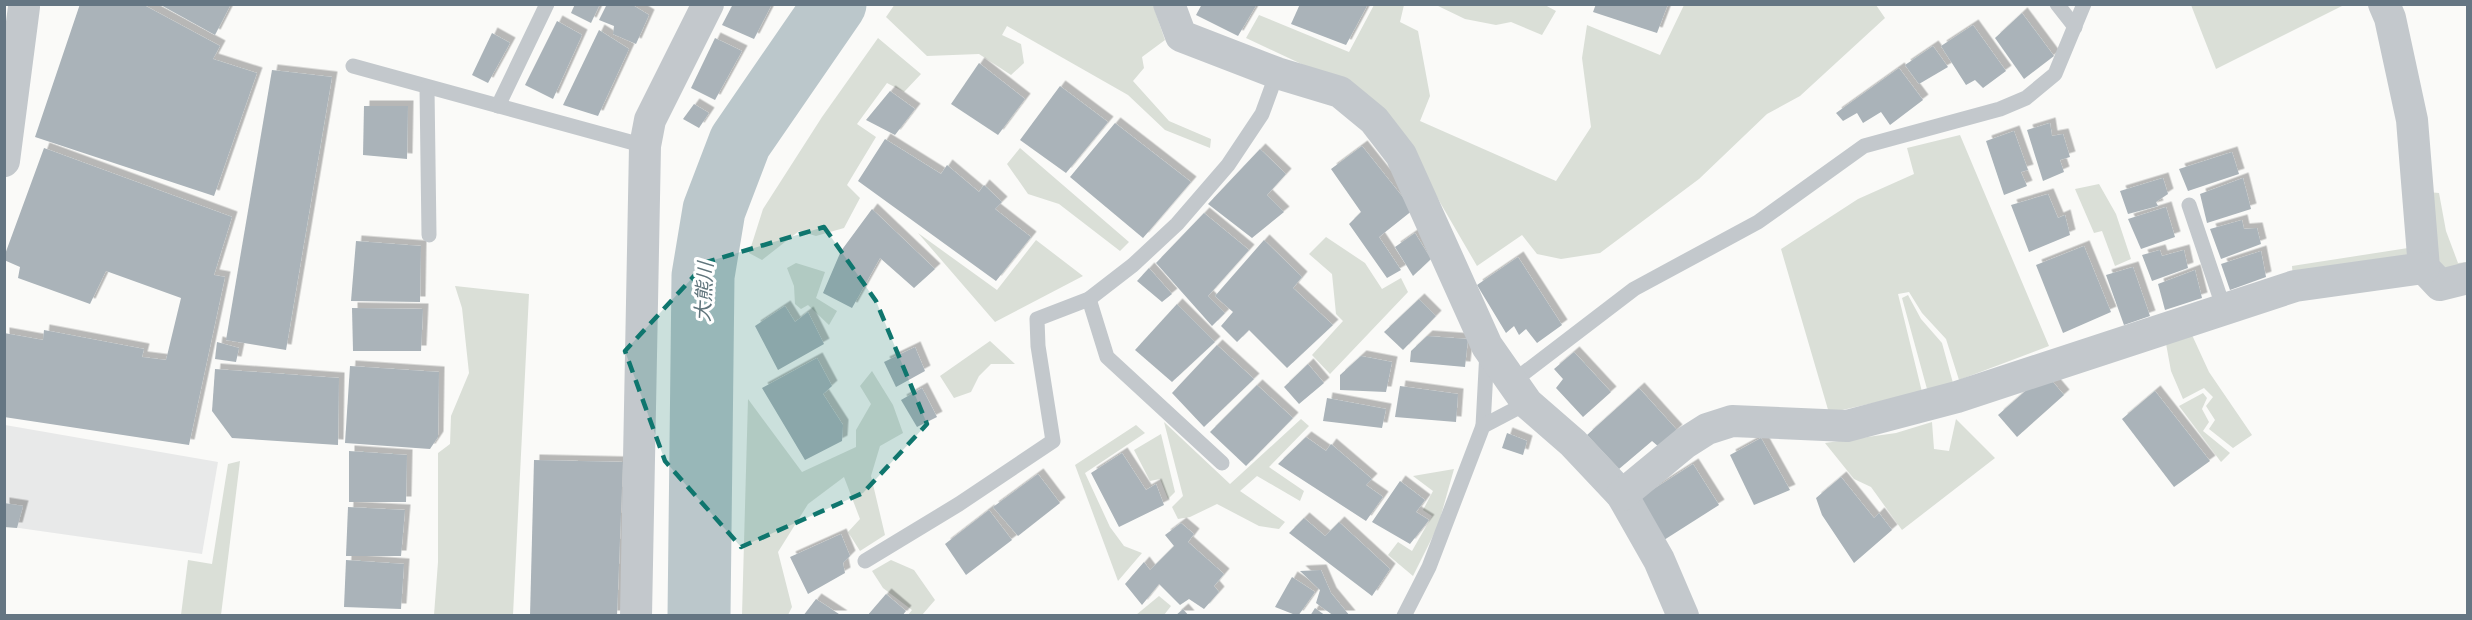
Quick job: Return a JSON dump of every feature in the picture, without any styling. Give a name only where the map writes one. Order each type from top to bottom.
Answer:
[{"type":"street","points":[[636,615],[645,146],[650,120],[708,4]]},
{"type":"street","points":[[1169,4],[1181,36],[1277,74],[1340,92],[1374,120],[1401,155],[1487,346],[1519,393],[1573,443],[1622,495],[1659,560],[1683,615]]},
{"type":"street","points":[[2384,4],[2390,18],[2412,120],[2424,268],[2440,285],[2468,278]]},
{"type":"street","points":[[4,41],[24,6]]},
{"type":"street","points":[[4,161],[24,6]]},
{"type":"street","points":[[1622,495],[1685,443],[1707,429],[1732,421],[1847,426],[1957,397],[2295,286],[2424,268]]},
{"type":"lane","points":[[498,106],[548,4]]},
{"type":"lane","points":[[2057,4],[2075,27]]},
{"type":"lane","points":[[1483,426],[1634,289],[1758,222],[1864,146],[2000,109],[2026,98],[2055,74],[2084,4]]},
{"type":"lane","points":[[353,66],[645,146]]},
{"type":"lane","points":[[865,561],[959,504],[1053,441],[1038,346],[1037,318],[1089,299],[1133,266],[1177,224],[1228,165],[1262,114],[1277,74]]},
{"type":"lane","points":[[427,88],[429,235]]},
{"type":"lane","points":[[2189,205],[2224,309]]},
{"type":"lane","points":[[1089,299],[1107,357],[1222,463]]},
{"type":"lane","points":[[1404,615],[1429,567],[1483,426],[1487,346]]},
{"type":"highlighted area","points":[[824,227],[876,301],[927,424],[863,493],[741,547],[665,461],[625,351],[707,262]]},
{"type":"shaded area","points":[[895,4],[1153,5],[1165,40],[1142,57],[1144,68],[1133,81],[1169,121],[1211,139],[1210,148],[1165,130],[1128,95],[1007,26],[1002,35],[1021,44],[1024,63],[1011,75],[979,54],[927,56],[886,17]]},
{"type":"shaded area","points":[[1374,5],[1404,5],[1400,22],[1418,31],[1430,96],[1420,121],[1556,181],[1591,127],[1582,58],[1587,25],[1660,55],[1684,5],[1876,5],[1885,18],[1800,96],[1767,114],[1699,179],[1600,253],[1561,259],[1537,254],[1522,235],[1477,266],[1409,149],[1342,83],[1246,38],[1259,15],[1349,52]]},
{"type":"shaded area","points":[[1436,5],[1545,5],[1556,11],[1542,35],[1511,22],[1496,25],[1465,19]]},
{"type":"shaded area","points":[[2191,5],[2344,5],[2216,69]]},
{"type":"shaded area","points":[[878,38],[921,74],[904,92],[887,83],[857,124],[876,137],[847,185],[860,198],[844,228],[816,236],[799,231],[762,260],[749,253],[763,209],[822,117]]},
{"type":"shaded area","points":[[1960,135],[2049,346],[1959,380],[1946,339],[1922,313],[1909,292],[1898,294],[1922,392],[1829,413],[1781,249],[1858,199],[1914,174],[1907,148]]},
{"type":"shaded area","points":[[1020,148],[1129,242],[1120,251],[1059,204],[1028,194],[1007,164]]},
{"type":"shaded area","points":[[2099,184],[2116,214],[2131,259],[2115,266],[2102,231],[2094,233],[2075,189]]},
{"type":"shaded area","points":[[2428,192],[2439,193],[2446,231],[2458,263],[2467,262],[2467,275],[2437,277]]},
{"type":"shaded area","points":[[918,233],[997,290],[1036,240],[1083,276],[995,322]]},
{"type":"shaded area","points":[[1326,237],[1365,263],[1382,289],[1401,278],[1408,292],[1330,374],[1312,355],[1343,321],[1336,314],[1332,274],[1309,254]]},
{"type":"shaded area","points":[[2408,248],[2412,264],[2293,279],[2292,266]]},
{"type":"shaded area","points":[[796,263],[825,272],[816,298],[837,311],[829,325],[808,305],[801,309],[795,304],[794,286],[787,268]]},
{"type":"shaded area","points":[[455,286],[529,294],[513,615],[434,615],[438,562],[438,453],[450,444],[451,416],[469,373],[462,308]]},
{"type":"shaded area","points":[[1908,295],[1921,319],[1942,343],[1953,383],[1927,389],[1902,298]]},
{"type":"shaded area","points":[[2192,335],[2209,372],[2252,435],[2233,448],[2209,429],[2215,420],[2206,406],[2213,397],[2204,388],[2183,399],[2171,371],[2165,338]]},
{"type":"shaded area","points":[[990,341],[1015,364],[991,364],[979,376],[971,392],[954,398],[940,376]]},
{"type":"shaded area","points":[[872,371],[893,405],[903,433],[880,446],[871,476],[885,535],[860,551],[848,532],[860,519],[844,477],[808,504],[778,552],[792,607],[788,615],[742,615],[748,399],[802,472],[856,447],[856,430],[871,404],[860,386]]},
{"type":"shaded area","points":[[2203,393],[2207,398],[2202,409],[2209,422],[2203,431],[2230,453],[2221,462],[2179,406]]},
{"type":"shaded area","points":[[1301,419],[1309,426],[1269,467],[1304,491],[1300,501],[1257,476],[1240,491],[1285,522],[1279,529],[1259,526],[1217,504],[1190,517],[1178,519],[1172,507],[1183,496],[1164,422],[1230,484]]},
{"type":"shaded area","points":[[1956,419],[1995,458],[1902,530],[1871,487],[1854,479],[1825,443],[1896,433],[1932,422],[1934,449],[1949,451]]},
{"type":"shaded area","points":[[5,425],[218,462],[202,554],[5,526]]},
{"type":"shaded area","points":[[1136,425],[1145,433],[1085,473],[1110,527],[1124,546],[1142,553],[1118,581],[1075,465]]},
{"type":"shaded area","points":[[1161,434],[1175,492],[1168,499],[1160,479],[1150,481],[1134,450]]},
{"type":"shaded area","points":[[240,461],[221,615],[181,615],[188,560],[212,564],[228,464]]},
{"type":"shaded area","points":[[1454,469],[1438,526],[1413,576],[1388,555],[1398,542],[1412,551],[1432,516],[1423,510],[1433,491],[1413,476]]},
{"type":"shaded area","points":[[891,560],[914,570],[935,600],[922,615],[908,615],[912,610],[883,588],[872,571]]},
{"type":"shaded area","points":[[1159,596],[1171,606],[1164,615],[1136,615]]},
{"type":"building","points":[[80,4],[142,4],[220,46],[213,59],[257,73],[214,196],[35,137]]},
{"type":"building","points":[[159,4],[231,4],[215,35]]},
{"type":"building","points":[[575,4],[600,4],[591,23],[571,13]]},
{"type":"building","points":[[607,4],[631,4],[649,15],[636,44],[613,34],[614,26],[599,20]]},
{"type":"building","points":[[733,4],[772,4],[754,39],[722,25]]},
{"type":"building","points":[[1202,4],[1257,4],[1238,36],[1196,15]]},
{"type":"building","points":[[1300,4],[1368,4],[1346,45],[1291,24]]},
{"type":"building","points":[[1596,4],[1668,4],[1657,33],[1593,12]]},
{"type":"building","points":[[2022,13],[2054,56],[2024,79],[1995,38]]},
{"type":"building","points":[[557,21],[582,35],[553,99],[525,85]]},
{"type":"building","points":[[1973,25],[2006,71],[1983,88],[1975,80],[1966,85],[1941,46]]},
{"type":"building","points":[[599,30],[629,49],[598,116],[563,105]]},
{"type":"building","points":[[492,33],[510,43],[488,83],[472,75]]},
{"type":"building","points":[[715,38],[742,51],[715,100],[691,88]]},
{"type":"building","points":[[1933,46],[1948,67],[1919,84],[1905,65]]},
{"type":"building","points":[[979,63],[1025,99],[998,135],[951,104]]},
{"type":"building","points":[[1899,68],[1923,100],[1890,125],[1881,112],[1863,123],[1857,113],[1843,121],[1836,113]]},
{"type":"building","points":[[272,70],[332,77],[286,350],[226,340]]},
{"type":"building","points":[[1060,86],[1108,122],[1066,173],[1020,140]]},
{"type":"building","points":[[890,91],[915,109],[895,135],[866,120]]},
{"type":"building","points":[[694,104],[709,113],[699,128],[683,119]]},
{"type":"building","points":[[364,106],[408,106],[407,159],[363,155]]},
{"type":"building","points":[[1115,123],[1191,182],[1143,238],[1070,177]]},
{"type":"building","points":[[2050,123],[2052,136],[2063,134],[2070,157],[2060,160],[2064,172],[2043,181],[2027,130]]},
{"type":"building","points":[[2014,131],[2028,170],[2021,172],[2027,186],[2004,195],[1986,141]]},
{"type":"building","points":[[885,139],[941,174],[947,165],[979,192],[984,185],[1002,202],[995,209],[1031,237],[996,281],[858,181]]},
{"type":"building","points":[[1362,146],[1413,210],[1379,237],[1401,270],[1387,278],[1349,224],[1361,212],[1331,169]]},
{"type":"building","points":[[44,148],[232,217],[214,275],[225,277],[189,445],[4,417],[4,333],[43,340],[44,330],[144,349],[142,357],[166,360],[181,298],[106,271],[90,304],[18,278],[20,267],[4,260],[4,257]]},
{"type":"building","points":[[1260,149],[1286,174],[1267,195],[1284,212],[1252,238],[1208,204]]},
{"type":"building","points":[[2232,152],[2239,174],[2188,191],[2179,169]]},
{"type":"building","points":[[2163,178],[2168,194],[2156,202],[2158,206],[2128,214],[2120,191]]},
{"type":"building","points":[[2243,178],[2251,209],[2207,223],[2200,194]]},
{"type":"building","points":[[2048,194],[2058,218],[2065,215],[2070,235],[2029,252],[2011,205]]},
{"type":"building","points":[[2166,207],[2175,237],[2141,249],[2128,219]]},
{"type":"building","points":[[872,209],[935,269],[914,288],[880,258],[852,308],[823,293],[841,251]]},
{"type":"building","points":[[1204,213],[1249,250],[1208,296],[1225,313],[1212,326],[1156,263]]},
{"type":"building","points":[[2242,220],[2244,229],[2257,228],[2261,244],[2221,259],[2210,229]]},
{"type":"building","points":[[1415,233],[1431,259],[1413,276],[1395,247]]},
{"type":"building","points":[[1264,240],[1302,277],[1293,288],[1333,325],[1287,368],[1249,330],[1237,342],[1221,326],[1233,312],[1215,296]]},
{"type":"building","points":[[356,241],[421,246],[420,302],[351,301]]},
{"type":"building","points":[[2084,246],[2111,312],[2063,333],[2036,265]]},
{"type":"building","points":[[2160,250],[2162,256],[2184,250],[2188,268],[2152,281],[2142,255]]},
{"type":"building","points":[[2261,251],[2266,277],[2230,290],[2221,264]]},
{"type":"building","points":[[1518,257],[1562,325],[1537,343],[1526,329],[1519,335],[1514,326],[1506,333],[1477,285]]},
{"type":"building","points":[[2133,267],[2150,316],[2124,325],[2106,275]]},
{"type":"building","points":[[1149,268],[1172,294],[1162,302],[1137,281]]},
{"type":"building","points":[[2195,270],[2202,298],[2165,310],[2158,284]]},
{"type":"building","points":[[1419,299],[1436,316],[1403,350],[1384,332]]},
{"type":"building","points":[[1177,304],[1215,342],[1172,382],[1135,350]]},
{"type":"building","points":[[785,306],[795,322],[808,312],[824,344],[778,370],[755,326]]},
{"type":"building","points":[[352,308],[423,309],[421,351],[353,351]]},
{"type":"building","points":[[1427,336],[1468,339],[1465,367],[1410,362],[1411,351]]},
{"type":"building","points":[[217,342],[239,348],[236,362],[215,359]]},
{"type":"building","points":[[1217,345],[1254,379],[1204,427],[1172,393]]},
{"type":"building","points":[[915,347],[925,371],[896,387],[884,362]]},
{"type":"building","points":[[1574,352],[1611,392],[1583,417],[1556,388],[1563,379],[1554,369]]},
{"type":"building","points":[[1361,356],[1392,362],[1386,392],[1340,390],[1340,375]]},
{"type":"building","points":[[817,358],[832,386],[823,394],[843,425],[842,441],[805,460],[762,388]]},
{"type":"building","points":[[1308,364],[1324,383],[1299,404],[1284,387]]},
{"type":"building","points":[[350,366],[439,372],[438,437],[430,449],[345,443]]},
{"type":"building","points":[[215,369],[339,378],[338,445],[232,438],[212,411]]},
{"type":"building","points":[[2053,382],[2064,395],[2017,437],[1998,415],[2030,387]]},
{"type":"building","points":[[1257,385],[1293,418],[1246,466],[1210,432]]},
{"type":"building","points":[[1400,386],[1458,394],[1456,422],[1395,417]]},
{"type":"building","points":[[922,388],[937,417],[917,427],[901,400]]},
{"type":"building","points":[[1639,388],[1677,430],[1659,447],[1652,441],[1619,469],[1587,435]]},
{"type":"building","points":[[2155,391],[2210,461],[2174,487],[2122,419]]},
{"type":"building","points":[[1327,398],[1386,409],[1382,428],[1323,421]]},
{"type":"building","points":[[1507,433],[1527,441],[1523,455],[1502,448]]},
{"type":"building","points":[[1306,437],[1326,451],[1331,444],[1372,479],[1366,485],[1383,497],[1366,521],[1278,464]]},
{"type":"building","points":[[1761,438],[1790,490],[1754,505],[1730,455]]},
{"type":"building","points":[[349,451],[407,455],[406,502],[349,502]]},
{"type":"building","points":[[1122,453],[1146,490],[1156,484],[1164,505],[1119,527],[1091,473]]},
{"type":"building","points":[[534,460],[623,462],[617,616],[530,616]]},
{"type":"building","points":[[1693,464],[1719,505],[1664,540],[1638,499]]},
{"type":"building","points":[[1038,474],[1060,503],[1018,536],[993,507]]},
{"type":"building","points":[[1841,477],[1874,518],[1879,513],[1892,530],[1854,563],[1822,515],[1816,498]]},
{"type":"building","points":[[1400,481],[1425,500],[1416,512],[1429,520],[1410,544],[1372,522]]},
{"type":"building","points":[[4,503],[23,506],[17,528],[4,527]]},
{"type":"building","points":[[348,507],[405,510],[401,556],[346,556]]},
{"type":"building","points":[[989,510],[1012,540],[966,575],[945,544]]},
{"type":"building","points":[[1304,518],[1325,536],[1339,522],[1390,569],[1372,596],[1289,533]]},
{"type":"building","points":[[1181,523],[1194,534],[1188,542],[1224,574],[1214,586],[1219,592],[1204,609],[1189,599],[1180,605],[1159,584],[1142,605],[1125,584],[1144,562],[1150,570],[1174,546],[1165,535]]},
{"type":"building","points":[[841,534],[850,556],[843,563],[845,573],[808,594],[790,557]]},
{"type":"building","points":[[346,560],[404,564],[401,609],[344,607]]},
{"type":"building","points":[[1321,570],[1331,593],[1350,616],[1334,616],[1316,603],[1320,590],[1300,571]]},
{"type":"building","points":[[1292,577],[1315,592],[1298,616],[1275,607]]},
{"type":"building","points":[[886,594],[906,611],[902,616],[867,616]]},
{"type":"building","points":[[816,599],[842,616],[803,616]]},
{"type":"building","points":[[1315,608],[1326,616],[1310,616]]},
{"type":"building","points":[[1183,609],[1189,616],[1175,616]]},
{"type":"waterway","name":"大熊川","points":[[699,616],[703,276],[714,210],[740,142],[835,4]]}]
